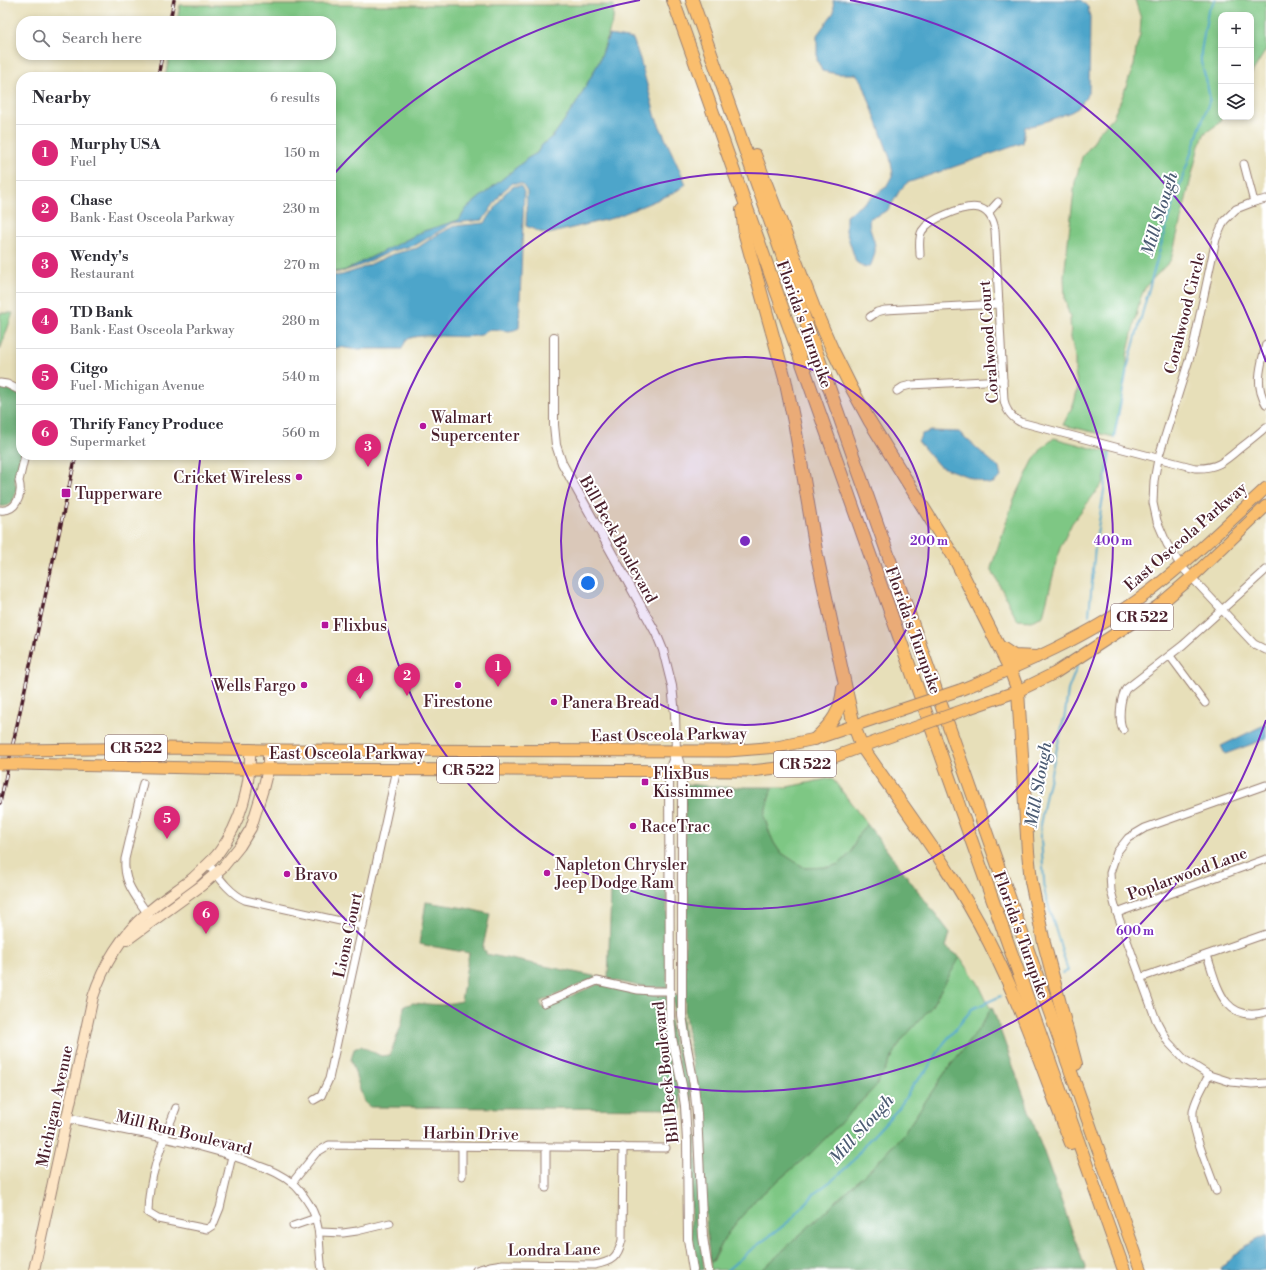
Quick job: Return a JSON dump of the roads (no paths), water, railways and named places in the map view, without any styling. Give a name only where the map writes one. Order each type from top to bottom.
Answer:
[{"type":"highway","name":"Florida's Turnpike","points":[[673,0],[1123,1270]]},
{"type":"highway","name":"Florida's Turnpike","points":[[694,4],[1141,1270]]},
{"type":"highway","points":[[694,4],[767,185],[814,308],[833,351],[869,420],[954,557],[1010,670],[1018,691],[1031,881],[1042,937],[1083,1089],[1092,1130]]},
{"type":"highway","points":[[739,187],[745,234],[785,379],[818,556],[854,726],[862,747],[949,872],[992,948],[1020,1009],[1123,1270]]},
{"type":"highway","points":[[997,644],[1009,654],[1014,656],[1036,657]]},
{"type":"highway","points":[[815,739],[827,729],[838,714],[842,699],[844,679]]},
{"type":"main road","name":"East Osceola Parkway","points":[[0,750],[166,748],[676,752],[742,750],[777,747],[815,739],[960,690],[1010,670],[1107,620],[1145,594],[1181,566],[1266,488]]},
{"type":"main road","name":"East Osceola Parkway","points":[[0,764],[250,769],[751,771],[775,769],[824,760],[1018,691],[1055,673],[1158,606],[1192,577],[1266,506]]},
{"type":"main road","name":"Michigan Avenue","points":[[34,1270],[66,1118],[97,983],[114,952],[133,926],[147,912],[192,878],[222,848],[238,817],[246,792],[250,769],[250,749]]},
{"type":"main road","name":"Michigan Avenue","points":[[114,952],[138,931],[153,922],[216,873],[240,846],[251,828],[258,809],[268,769],[268,750]]},
{"type":"street","points":[[1244,164],[1254,202]]},
{"type":"street","name":"Coralwood Circle","points":[[1266,199],[1254,202],[1236,210],[1224,221],[1216,239],[1193,348],[1158,459],[1154,482],[1153,503],[1157,521],[1167,544],[1181,566],[1254,644],[1266,650]]},
{"type":"street","points":[[920,255],[921,234],[924,228],[931,222],[966,207],[977,207],[988,213],[998,202]]},
{"type":"street","name":"Coralwood Court","points":[[988,213],[992,219],[995,230],[1003,380],[1006,408],[1010,414],[1020,422],[1158,459]]},
{"type":"street","points":[[870,316],[885,310],[999,304]]},
{"type":"street","name":"Bill Beck Boulevard","points":[[554,337],[554,425],[556,445],[562,463],[656,633],[670,677],[674,700],[676,752],[682,771],[682,991],[685,1035],[694,1086],[697,1114],[704,1237],[708,1270]]},
{"type":"street","points":[[1266,344],[1260,369],[1259,381],[1262,397],[1266,404]]},
{"type":"street","points":[[897,391],[903,387],[911,385],[1003,380]]},
{"type":"street","points":[[0,383],[7,384],[16,388]]},
{"type":"street","points":[[1158,459],[1195,468],[1212,467],[1229,459],[1266,427]]},
{"type":"street","points":[[0,510],[8,510],[15,506],[24,460]]},
{"type":"street","points":[[1123,730],[1120,717],[1124,691],[1170,656],[1266,570]]},
{"type":"street","points":[[1170,656],[1204,703]]},
{"type":"street","name":"Bill Beck Boulevard","points":[[676,752],[669,771],[670,991],[672,1038],[685,1106],[687,1141],[688,1239],[693,1270]]},
{"type":"street","name":"Lions Court","points":[[314,1100],[322,1096],[330,1079],[397,769]]},
{"type":"street","points":[[143,783],[124,867],[125,877],[129,886],[153,922]]},
{"type":"street","points":[[1266,785],[1145,828],[1128,838],[1117,852],[1110,873],[1111,891],[1117,912],[1156,1020],[1168,1042],[1185,1060],[1209,1075],[1231,1082],[1252,1084],[1266,1083]]},
{"type":"street","name":"Poplarwood Lane","points":[[1117,912],[1266,859]]},
{"type":"street","points":[[208,862],[220,879],[238,896],[249,902],[363,926]]},
{"type":"street","points":[[1140,978],[1266,934]]},
{"type":"street","points":[[1207,955],[1221,996],[1228,1005],[1249,1014],[1266,1012]]},
{"type":"street","points":[[544,1004],[597,981],[638,990],[682,991]]},
{"type":"street","points":[[1209,1075],[1193,1111],[1195,1130],[1216,1191]]},
{"type":"street","points":[[176,1108],[164,1138],[148,1199],[148,1213],[158,1219],[207,1228],[214,1225],[220,1208],[232,1156],[229,1144]]},
{"type":"street","name":"Mill Run Boulevard","points":[[66,1118],[164,1138],[232,1156],[267,1169],[292,1183],[311,1207],[316,1218],[320,1232],[322,1270]]},
{"type":"street","name":"Harbin Drive","points":[[292,1183],[316,1153],[329,1145],[666,1148]]},
{"type":"street","points":[[462,1147],[462,1176]]},
{"type":"street","points":[[546,1147],[546,1188]]},
{"type":"street","name":"Londra Lane","points":[[476,1270],[503,1264],[594,1265],[607,1263],[615,1257],[620,1250],[622,1240],[623,1147]]},
{"type":"street","points":[[294,1226],[316,1218]]},
{"type":"street","points":[[320,1232],[343,1233],[390,1223]]},
{"type":"water","points":[[833,0],[1081,0],[1088,7],[1090,17],[1089,93],[1078,108],[1071,112],[1039,124],[1025,127],[1023,143],[907,183],[900,190],[889,209],[870,218],[869,225],[875,251],[871,265],[865,268],[856,262],[846,231],[846,216],[886,187],[893,174],[890,158],[862,81],[856,74],[838,74],[822,71],[817,60],[817,35],[834,12]]},
{"type":"water","points":[[609,35],[633,39],[656,118],[686,184],[674,193],[613,218],[548,234],[526,226],[527,192],[522,184],[513,183],[503,191],[483,220],[453,223],[416,245],[392,251],[360,266],[344,271],[424,231],[459,220],[467,208],[528,158],[537,153],[541,146],[554,135],[576,104],[599,62]]},
{"type":"water","points":[[514,186],[521,186],[524,192],[519,328],[510,331],[493,329],[488,330],[481,335],[464,337],[412,337],[407,340],[402,349],[336,348],[336,276],[360,269],[393,254],[417,248],[454,226],[485,223],[505,193]]},
{"type":"water","points":[[931,431],[959,432],[999,468],[1001,477],[993,483],[988,484],[939,466],[918,441],[922,434]]},
{"type":"water","points":[[1266,724],[1266,739],[1225,754],[1221,746]]},
{"type":"water","points":[[1266,1235],[1266,1270],[1221,1270],[1241,1249]]},
{"type":"waterway","name":"Mill Slough","points":[[1114,437],[1127,369],[1169,216],[1210,99],[1201,62],[1201,52],[1208,11],[1215,0]]},
{"type":"waterway","name":"Mill Slough","points":[[1089,615],[1095,547],[1110,453]]},
{"type":"waterway","name":"Mill Slough","points":[[1062,973],[1068,971],[1045,894],[1040,825],[1065,714],[1068,690],[1077,667]]},
{"type":"waterway","name":"Mill Slough","points":[[727,1270],[793,1218],[815,1193],[835,1178],[852,1162],[867,1142],[899,1108],[913,1085],[926,1071],[944,1043],[972,1009],[1001,996]]},
{"type":"railway","points":[[171,16],[174,0]]},
{"type":"railway","points":[[159,72],[161,60]]},
{"type":"railway","points":[[0,803],[75,460]]},
{"type":"place","name":"Walmart Supercenter","points":[[423,426]]},
{"type":"place","name":"Wendy's","points":[[368,467]]},
{"type":"place","name":"Cricket Wireless","points":[[299,477]]},
{"type":"place","name":"Tupperware","points":[[66,493]]},
{"type":"place","name":"Flixbus","points":[[325,625]]},
{"type":"place","name":"Wells Fargo","points":[[304,685]]},
{"type":"place","name":"Firestone","points":[[458,685]]},
{"type":"place","name":"Murphy USA","points":[[498,687]]},
{"type":"place","name":"Chase","points":[[407,696]]},
{"type":"place","name":"TD Bank","points":[[360,699]]},
{"type":"place","name":"Panera Bread","points":[[554,702]]},
{"type":"place","name":"FlixBus Kissimmee","points":[[645,782]]},
{"type":"place","name":"RaceTrac","points":[[633,826]]},
{"type":"place","name":"Citgo","points":[[167,839]]},
{"type":"place","name":"Napleton Chrysler Jeep Dodge Ram","points":[[547,873]]},
{"type":"place","name":"Bravo","points":[[287,874]]},
{"type":"place","name":"Thrify Fancy Produce","points":[[206,934]]}]
